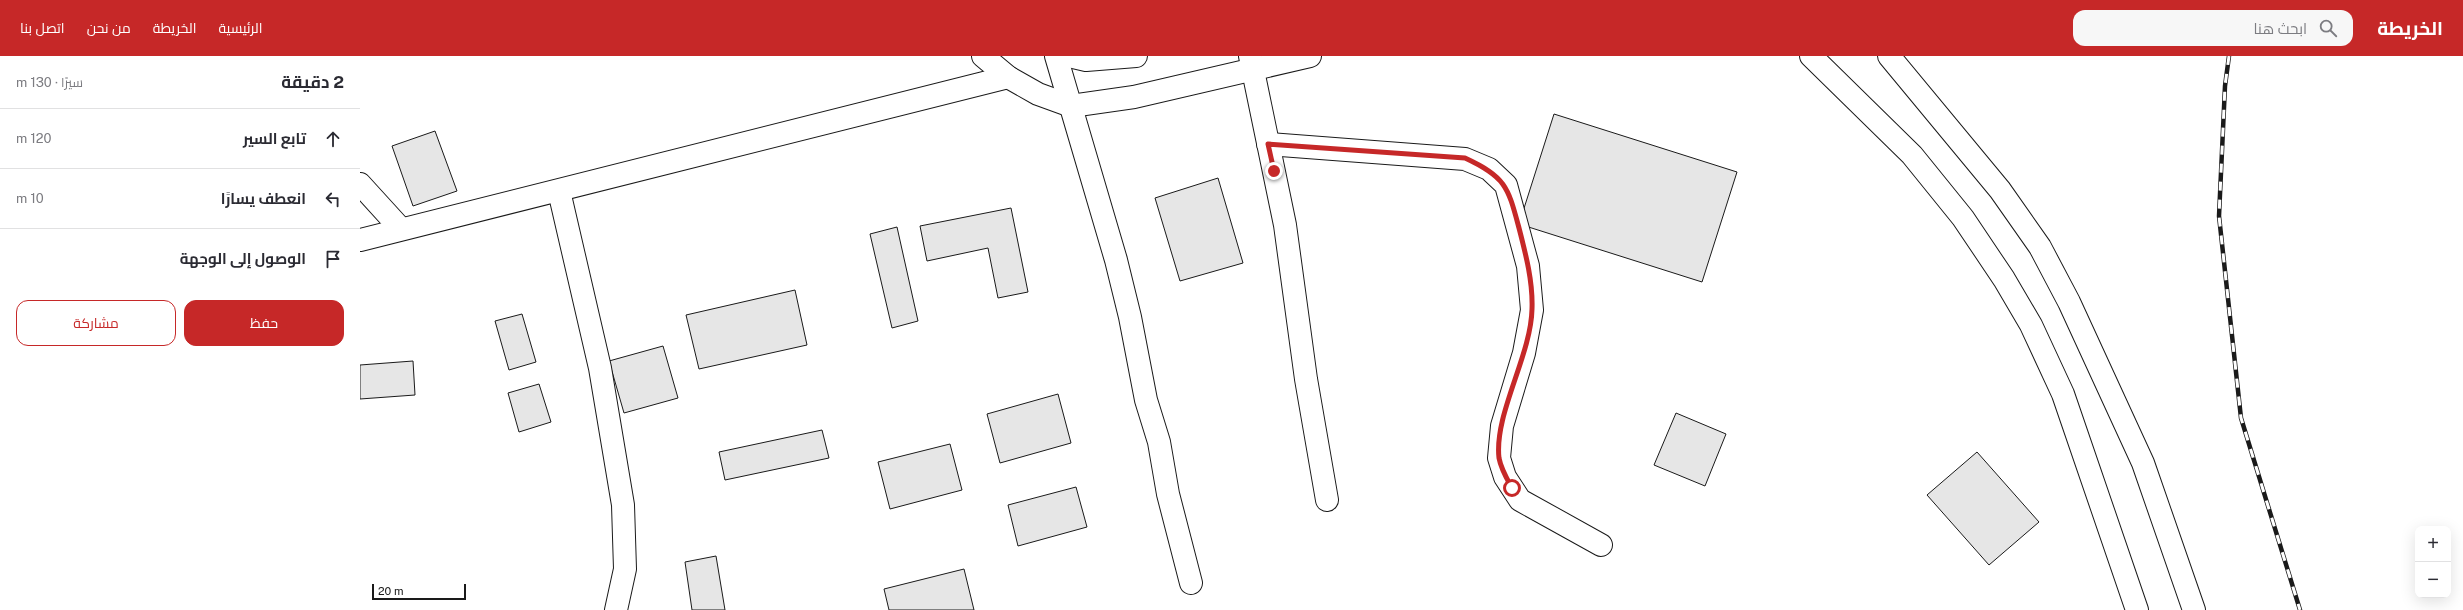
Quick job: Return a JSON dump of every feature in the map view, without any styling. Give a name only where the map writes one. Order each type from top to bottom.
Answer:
[{"type":"street","points":[[983,56],[1008,77],[1038,94],[1071,106],[1134,97],[1252,63],[1310,56]]},
{"type":"street","points":[[1056,56],[1118,267],[1146,400],[1159,442],[1168,494],[1191,583]]},
{"type":"street","points":[[1069,56],[1086,60],[1136,56]]},
{"type":"street","points":[[1811,56],[1912,156],[1964,218],[2004,279],[2031,325],[2063,394],[2137,610]]},
{"type":"street","points":[[1889,56],[2000,190],[2040,247],[2072,309],[2143,463],[2194,610]]},
{"type":"street","points":[[1252,63],[1284,225],[1306,380],[1326,500]]},
{"type":"street","points":[[360,240],[1008,77]]},
{"type":"street","points":[[1268,144],[1465,158],[1489,169],[1506,185],[1528,266],[1532,310],[1524,353],[1502,426],[1499,458],[1505,477],[1520,500],[1601,545]]},
{"type":"street","points":[[360,184],[402,229]]},
{"type":"street","points":[[559,191],[600,368],[623,506],[624,569],[616,610]]},
{"type":"building","points":[[1554,114],[1737,172],[1702,282],[1519,224]]},
{"type":"building","points":[[435,131],[457,191],[413,206],[392,146]]},
{"type":"building","points":[[1218,178],[1243,263],[1180,281],[1155,198]]},
{"type":"building","points":[[1011,208],[1028,292],[998,298],[988,248],[927,261],[920,226]]},
{"type":"building","points":[[897,227],[918,321],[892,328],[870,234]]},
{"type":"building","points":[[795,290],[807,345],[699,369],[686,315]]},
{"type":"building","points":[[522,314],[536,362],[509,370],[495,321]]},
{"type":"building","points":[[663,346],[678,398],[624,413],[609,361]]},
{"type":"building","points":[[413,361],[415,395],[360,399],[360,365]]},
{"type":"building","points":[[539,384],[551,422],[519,432],[508,393]]},
{"type":"building","points":[[1058,394],[1071,443],[1000,463],[987,414]]},
{"type":"building","points":[[1676,413],[1726,434],[1705,486],[1654,465]]},
{"type":"building","points":[[822,430],[829,458],[725,480],[719,452]]},
{"type":"building","points":[[950,444],[962,490],[890,509],[878,462]]},
{"type":"building","points":[[1977,452],[2039,522],[1989,565],[1927,495]]},
{"type":"building","points":[[1076,487],[1087,527],[1018,546],[1008,505]]},
{"type":"building","points":[[716,556],[725,610],[692,610],[685,562]]},
{"type":"building","points":[[964,569],[974,610],[889,610],[884,589]]},
{"type":"railway","points":[[2229,56],[2225,86],[2219,216],[2241,418],[2300,610]]},
{"type":"route","points":[[1274,171],[1268,144],[1465,158],[1489,169],[1506,185],[1528,266],[1532,310],[1524,353],[1502,426],[1499,458],[1505,477],[1512,488]]}]
